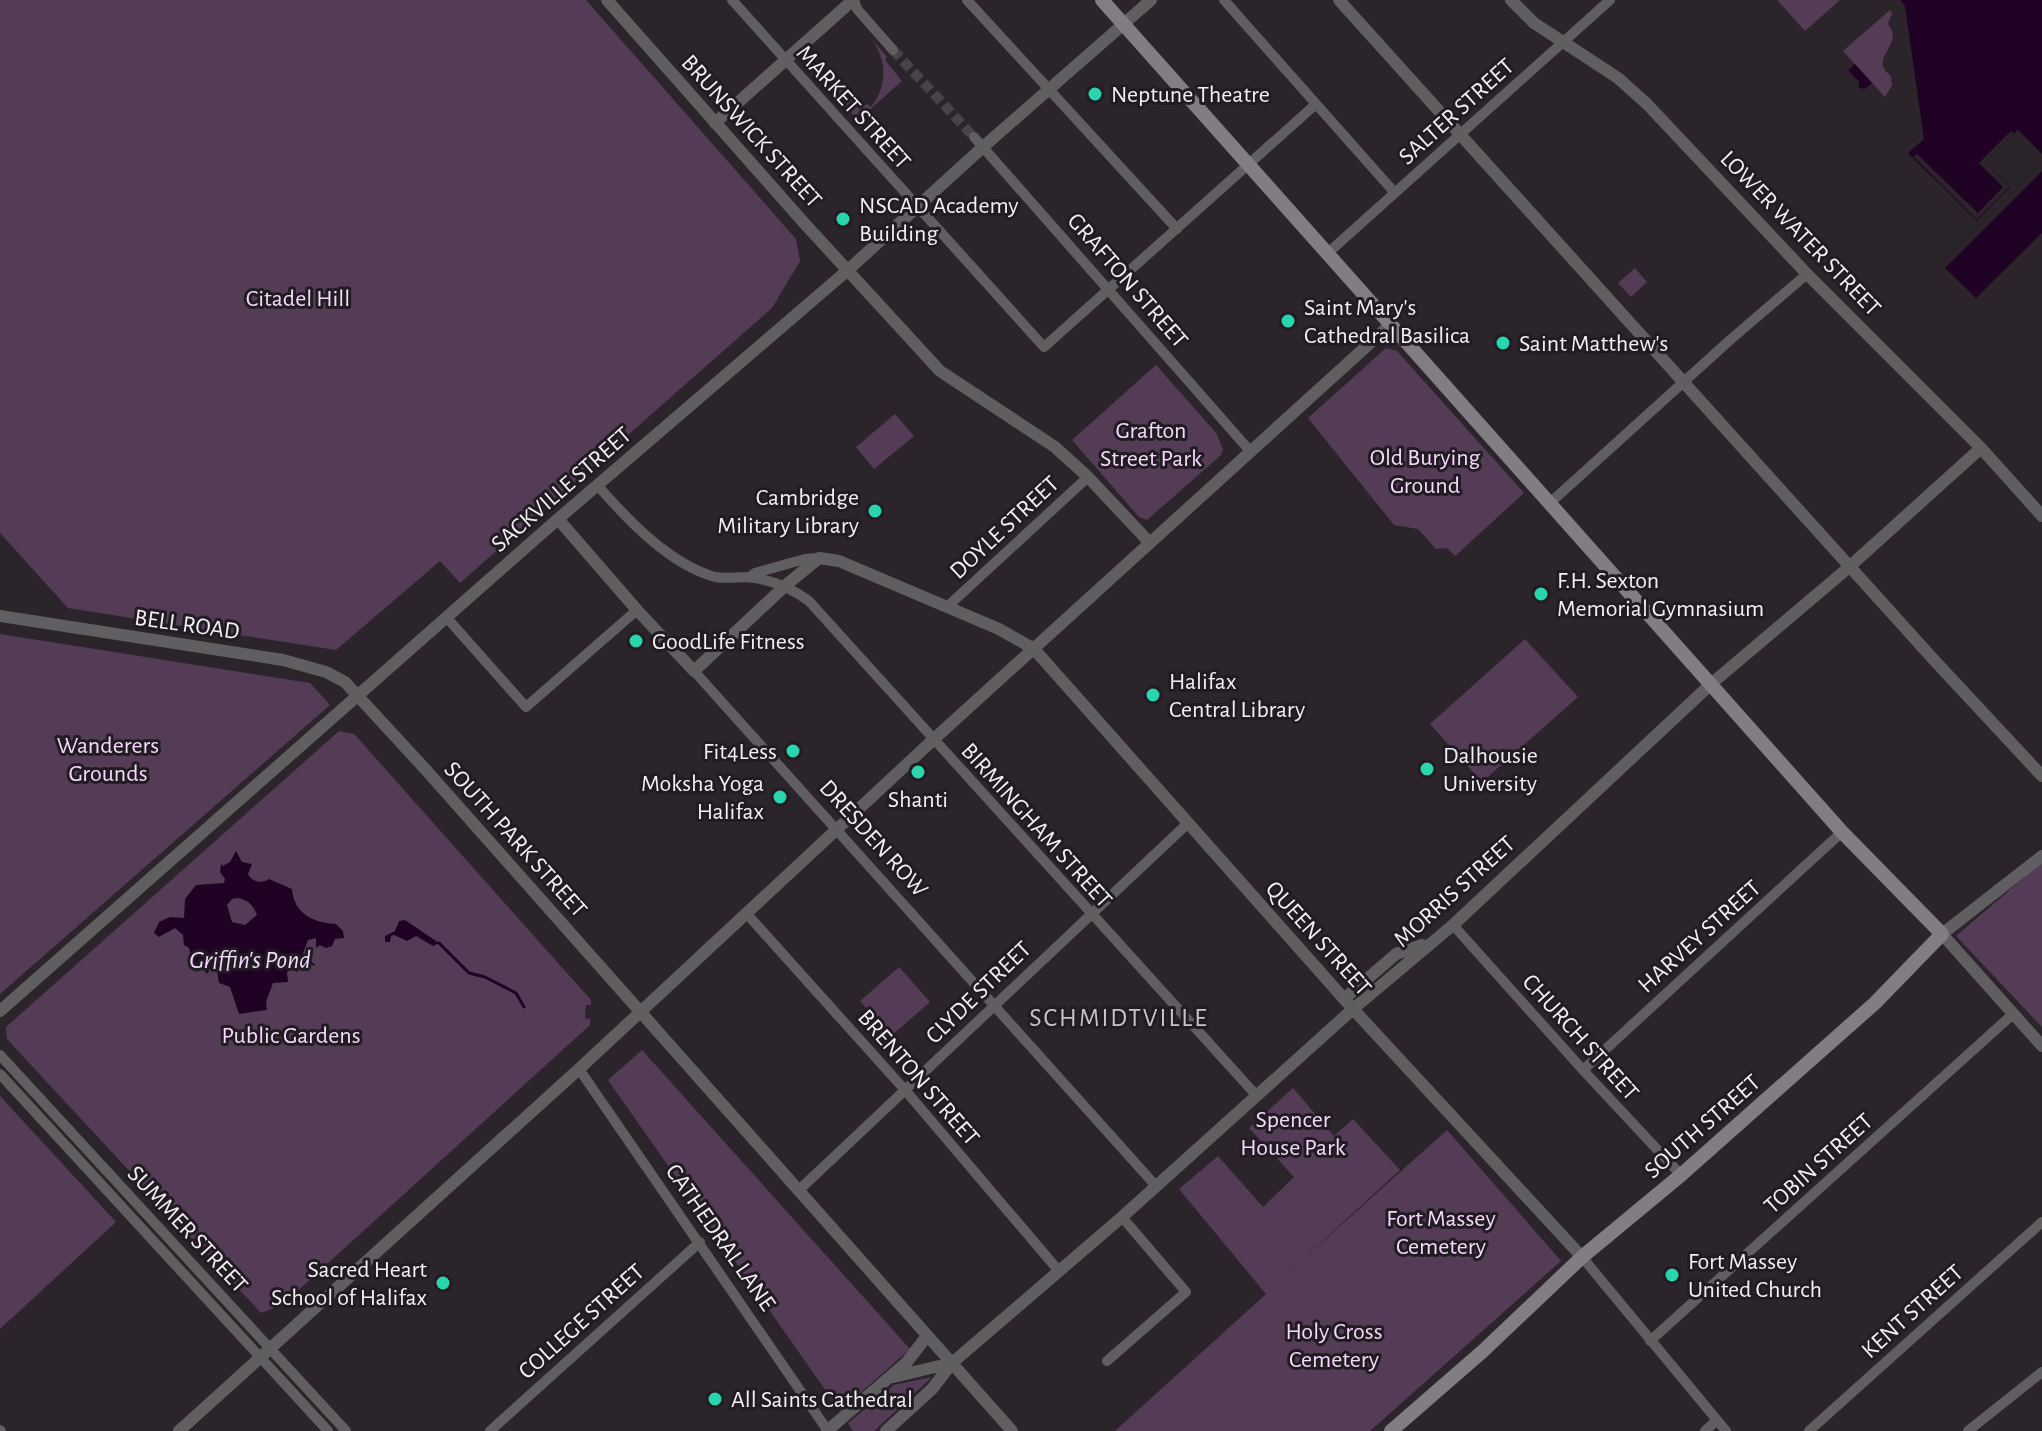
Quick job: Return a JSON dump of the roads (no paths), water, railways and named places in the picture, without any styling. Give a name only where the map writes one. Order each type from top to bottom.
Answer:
[{"type":"main road","points":[[1102,0],[1842,832],[1942,934]]},
{"type":"main road","name":"SOUTH STREET","points":[[1391,1431],[1483,1351],[1582,1257],[1681,1175],[1875,1003],[1942,934]]},
{"type":"street","name":"BRUNSWICK STREET","points":[[607,0],[940,371],[1055,447],[1150,543]]},
{"type":"street","name":"MARKET STREET","points":[[732,0],[1044,347],[1109,290]]},
{"type":"street","points":[[715,123],[854,0],[857,9],[893,50]]},
{"type":"street","points":[[967,0],[1177,229]]},
{"type":"street","name":"SACKVILLE STREET","points":[[0,1011],[558,519],[848,270],[917,207],[979,142],[1048,90],[1151,0]]},
{"type":"street","points":[[1224,0],[1395,193]]},
{"type":"street","points":[[1339,0],[1850,566],[2040,771]]},
{"type":"street","name":"LOWER WATER STREET","points":[[1511,0],[1534,23],[1627,84],[1807,274],[1981,448],[2042,516]]},
{"type":"street","name":"SALTER STREET","points":[[1329,252],[1610,0]]},
{"type":"street","points":[[1109,290],[1316,104]]},
{"type":"street","name":"GRAFTON STREET","points":[[979,142],[1250,451]]},
{"type":"street","points":[[1551,502],[1807,274]]},
{"type":"street","points":[[179,1431],[579,1069],[934,739],[1391,324]]},
{"type":"street","name":"MORRIS STREET","points":[[886,1431],[932,1389],[952,1363],[1122,1217],[1353,1009],[1453,925],[1711,684],[1850,566],[1981,448]]},
{"type":"street","name":"DOYLE STREET","points":[[948,606],[1088,477]]},
{"type":"street","name":"QUEEN STREET","points":[[598,486],[626,518],[689,566],[716,577],[750,577],[786,585]]},
{"type":"street","name":"DRESDEN ROW","points":[[558,519],[1156,1186]]},
{"type":"street","points":[[694,671],[819,558]]},
{"type":"street","name":"QUEEN STREET","points":[[750,577],[805,559],[839,561],[1025,641],[1353,1009],[1582,1257],[1726,1431]]},
{"type":"street","name":"BIRMINGHAM STREET","points":[[786,585],[809,601],[1256,1095]]},
{"type":"street","points":[[447,618],[526,707],[637,610]]},
{"type":"street","name":"BELL ROAD","points":[[0,616],[283,660],[326,672],[345,682],[358,696]]},
{"type":"street","name":"SOUTH PARK STREET","points":[[358,696],[1012,1431]]},
{"type":"street","name":"CLYDE STREET","points":[[798,1191],[1187,824]]},
{"type":"street","name":"HARVEY STREET","points":[[1583,1070],[1842,832]]},
{"type":"street","name":"SOUTH STREET","points":[[1942,934],[2042,856]]},
{"type":"street","name":"BRENTON STREET","points":[[746,913],[905,1090],[1058,1270]]},
{"type":"street","name":"CHURCH STREET","points":[[1453,925],[1681,1175]]},
{"type":"street","points":[[1942,934],[2042,1046]]},
{"type":"street","points":[[1344,999],[1396,954],[1433,941]]},
{"type":"street","name":"TOBIN STREET","points":[[1650,1341],[2013,1014]]},
{"type":"street","name":"SUMMER STREET","points":[[0,1055],[266,1353],[328,1431]]},
{"type":"street","name":"CATHEDRAL LANE","points":[[579,1069],[828,1431]]},
{"type":"street","name":"SUMMER STREET","points":[[0,1074],[266,1353],[346,1431]]},
{"type":"street","points":[[1107,1361],[1186,1292],[1122,1217]]},
{"type":"street","name":"KENT STREET","points":[[1809,1431],[2042,1222]]},
{"type":"street","name":"COLLEGE STREET","points":[[490,1431],[700,1242]]},
{"type":"street","points":[[828,1431],[918,1352],[927,1336]]},
{"type":"street","points":[[890,1378],[952,1363]]},
{"type":"street","points":[[1968,1431],[2042,1372]]},
{"type":"street","points":[[1705,1431],[1717,1420]]},
{"type":"water","points":[[1900,0],[2042,0],[2042,154],[2018,130],[1986,162],[2010,187],[1977,221],[1908,153],[1924,139],[1905,6]]},
{"type":"water","points":[[1855,64],[1872,83],[1865,89],[1859,88],[1859,82],[1848,70]]},
{"type":"water","points":[[2042,171],[2042,233],[1976,298],[1945,268]]},
{"type":"water","name":"Griffin's Pond","points":[[236,851],[242,862],[252,864],[248,874],[252,879],[260,882],[269,879],[292,889],[297,905],[306,916],[336,924],[343,931],[344,938],[335,939],[332,946],[326,948],[320,945],[316,948],[316,938],[308,940],[303,953],[316,966],[304,963],[297,972],[294,969],[287,972],[288,982],[273,983],[266,1002],[267,1010],[239,1014],[230,987],[219,983],[217,971],[209,969],[208,974],[201,967],[196,972],[183,935],[175,928],[159,937],[154,933],[159,922],[170,917],[184,918],[185,899],[196,885],[224,883],[221,864],[230,862]],"holes":[[[232,899],[242,899],[254,908],[257,915],[245,925],[232,922],[227,905]]]},
{"type":"water","points":[[405,920],[439,943],[433,946],[416,936],[407,941],[394,935],[390,942],[385,942],[385,936],[395,931],[399,921]]},
{"type":"waterway","points":[[439,943],[469,973],[485,977],[516,993],[524,1007]]},
{"type":"tunnel","points":[[893,50],[974,137]]},
{"type":"place","name":"Neptune Theatre","points":[[1095,94]]},
{"type":"place","name":"NSCAD Academy Building","points":[[843,219]]},
{"type":"place","name":"Saint Mary's Cathedral Basilica","points":[[1288,321]]},
{"type":"place","name":"Saint Matthew's","points":[[1503,343]]},
{"type":"place","name":"Cambridge Military Library","points":[[875,511]]},
{"type":"place","name":"F.H. Sexton Memorial Gymnasium","points":[[1541,594]]},
{"type":"place","name":"GoodLife Fitness","points":[[636,641]]},
{"type":"place","name":"Halifax Central Library","points":[[1153,695]]},
{"type":"place","name":"Fit4Less","points":[[793,751]]},
{"type":"place","name":"Dalhousie University","points":[[1427,769]]},
{"type":"place","name":"Shanti","points":[[918,772]]},
{"type":"place","name":"Moksha Yoga Halifax","points":[[780,797]]},
{"type":"place","name":"Fort Massey United Church","points":[[1672,1275]]},
{"type":"place","name":"Sacred Heart School of Halifax","points":[[443,1283]]},
{"type":"place","name":"All Saints Cathedral","points":[[715,1399]]},
{"type":"district","name":"SCHMIDTVILLE","points":[[1119,1017]]},
{"type":"park label","name":"Citadel Hill","points":[[298,298]]},
{"type":"park label","name":"Grafton Street Park","points":[[1151,444]]},
{"type":"park label","name":"Old Burying Ground","points":[[1425,471]]},
{"type":"park label","name":"Wanderers Grounds","points":[[108,759]]},
{"type":"park label","name":"Public Gardens","points":[[291,1035]]},
{"type":"park label","name":"Spencer House Park","points":[[1293,1133]]},
{"type":"park label","name":"Fort Massey Cemetery","points":[[1441,1232]]},
{"type":"park label","name":"Holy Cross Cemetery","points":[[1334,1345]]}]
